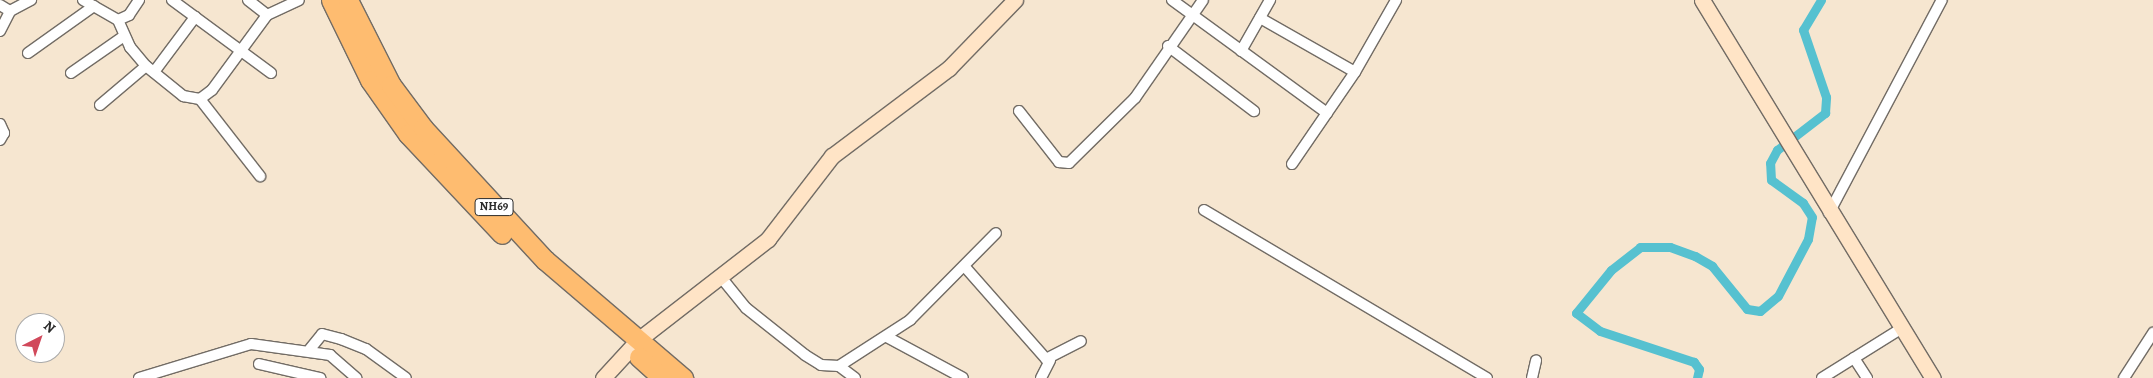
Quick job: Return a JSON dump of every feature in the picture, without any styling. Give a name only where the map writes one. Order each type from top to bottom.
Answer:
[{"type":"highway","name":"NH69","points":[[331,0],[370,80],[403,115],[452,185],[512,245],[634,344],[683,378]]},
{"type":"highway","name":"NH69","points":[[348,0],[403,115]]},
{"type":"highway","name":"NH69","points":[[634,344],[662,378]]},
{"type":"street","points":[[0,31],[10,11],[30,0]]},
{"type":"street","points":[[83,0],[118,20],[124,36],[150,69],[183,96],[200,99],[260,176]]},
{"type":"street","points":[[118,20],[129,16],[139,0]]},
{"type":"street","points":[[172,0],[271,73]]},
{"type":"street","points":[[248,0],[267,15]]},
{"type":"street","points":[[200,99],[242,50],[267,15],[299,0]]},
{"type":"street","points":[[603,378],[634,344],[768,239],[832,156],[949,68],[1015,0]]},
{"type":"street","points":[[1172,0],[1327,113]]},
{"type":"street","points":[[1019,111],[1060,162],[1069,163],[1135,98],[1168,46],[1203,0]]},
{"type":"street","points":[[1241,51],[1270,0]]},
{"type":"street","points":[[1292,164],[1355,72],[1396,0]]},
{"type":"street","points":[[1702,0],[1829,213],[1933,378]]},
{"type":"street","points":[[1829,213],[1942,0]]},
{"type":"street","points":[[0,5],[10,11]]},
{"type":"street","points":[[28,53],[94,6]]},
{"type":"street","points":[[100,105],[150,69],[196,17]]},
{"type":"street","points":[[1260,18],[1355,72]]},
{"type":"street","points":[[71,73],[124,36]]},
{"type":"street","points":[[1168,46],[1254,111]]},
{"type":"street","points":[[0,124],[4,133],[0,140]]},
{"type":"street","points":[[1204,210],[1486,378]]},
{"type":"street","points":[[839,366],[887,336],[965,267],[996,233]]},
{"type":"street","points":[[965,267],[1040,356],[1050,360]]},
{"type":"street","points":[[720,276],[746,308],[790,344],[821,365],[839,366],[855,378]]},
{"type":"street","points":[[1822,378],[1902,328]]},
{"type":"street","points":[[2124,378],[2153,333]]},
{"type":"street","points":[[310,349],[322,334],[341,339],[366,349],[406,378]]},
{"type":"street","points":[[887,336],[963,378]]},
{"type":"street","points":[[1041,378],[1050,360],[1081,342]]},
{"type":"street","points":[[139,378],[238,344],[310,349],[330,355],[356,378]]},
{"type":"street","points":[[1854,358],[1867,378]]},
{"type":"street","points":[[1532,378],[1536,360]]},
{"type":"street","points":[[259,364],[320,378]]},
{"type":"waterway","points":[[1697,378],[1699,369],[1694,362],[1600,331],[1576,313],[1611,270],[1640,247],[1670,247],[1695,256],[1712,266],[1747,309],[1760,311],[1778,296],[1808,239],[1812,217],[1803,203],[1771,180],[1770,163],[1777,150],[1825,113],[1826,97],[1803,30],[1821,0]]}]
